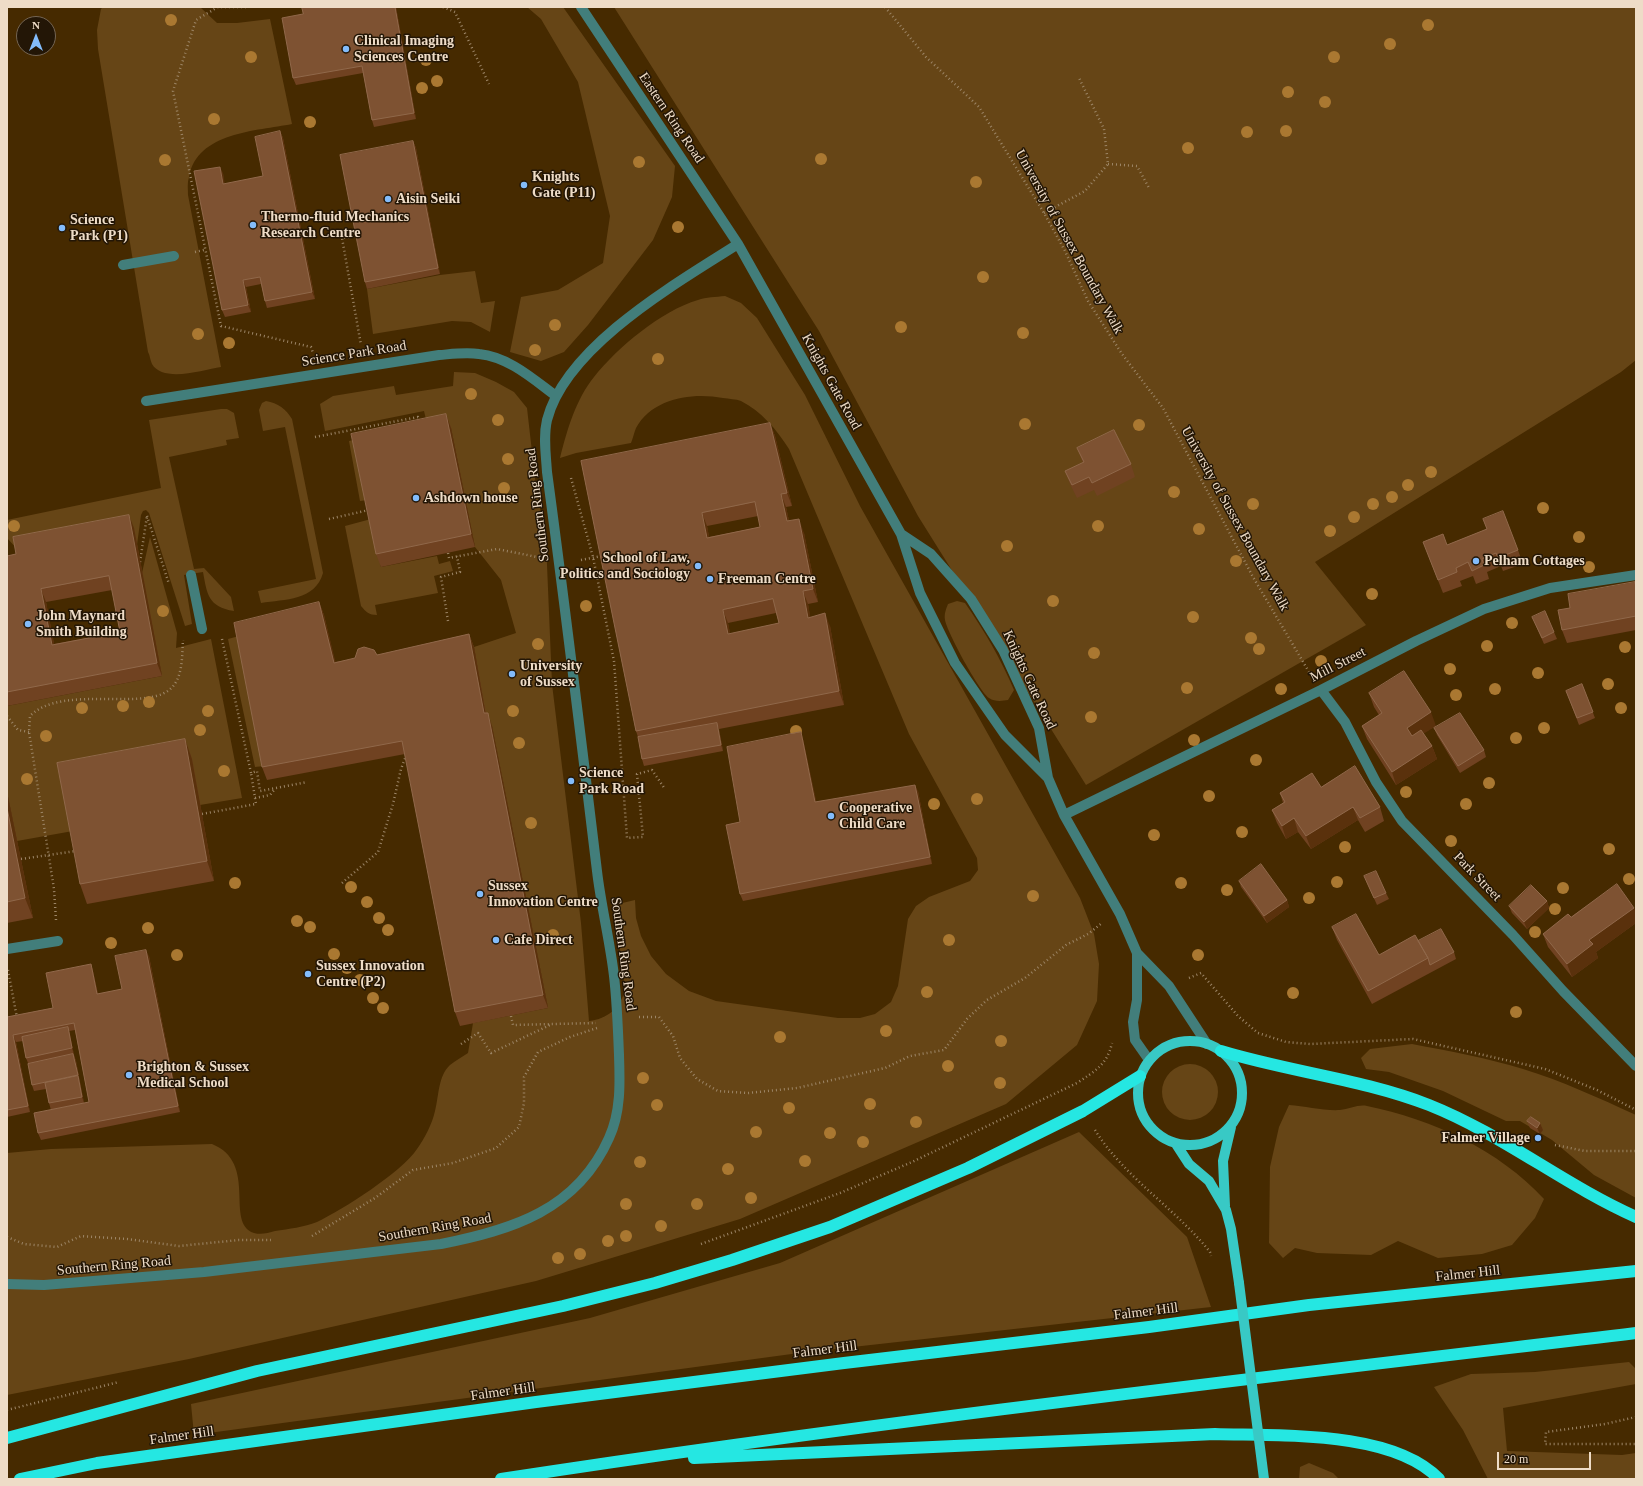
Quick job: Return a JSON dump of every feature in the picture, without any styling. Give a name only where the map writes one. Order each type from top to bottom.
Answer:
[{"type":"highway","points":[[1221,1051],[1274,1066],[1370,1086],[1429,1105],[1485,1132],[1610,1206],[1636,1217]]},
{"type":"highway","points":[[7,1438],[257,1371],[563,1306],[655,1283],[732,1260],[830,1227],[968,1168],[1083,1111],[1140,1076]]},
{"type":"highway","name":"Falmer Hill","points":[[20,1479],[97,1463],[536,1402],[844,1363],[1142,1328],[1309,1305],[1636,1271]]},
{"type":"highway","points":[[501,1479],[611,1462],[1078,1400],[1636,1333]]},
{"type":"highway","points":[[611,1462],[1215,1434],[1292,1436],[1361,1443],[1391,1451],[1421,1465],[1439,1479]]},
{"type":"main road","points":[[1233,1123],[1222,1135],[1208,1143],[1194,1145],[1176,1144],[1160,1137],[1148,1125],[1140,1110],[1137,1093],[1140,1076],[1149,1060],[1161,1049],[1176,1043],[1192,1041],[1208,1044],[1221,1051],[1232,1063],[1240,1077],[1242,1088],[1240,1106],[1227,1139],[1223,1161],[1226,1210],[1231,1229],[1239,1283],[1264,1479]]},
{"type":"main road","points":[[1176,1144],[1189,1164],[1209,1182],[1226,1210]]},
{"type":"street","name":"Eastern Ring Road","points":[[581,7],[738,244]]},
{"type":"street","name":"Southern Ring Road","points":[[7,1284],[44,1285],[204,1272],[441,1244],[480,1237],[505,1229],[544,1211],[560,1200],[584,1178],[599,1158],[610,1137],[617,1116],[619,1096],[618,1022],[614,974],[600,895],[547,472],[544,441],[547,420],[556,396],[579,365],[621,324],[661,293],[738,244]]},
{"type":"street","name":"Knights Gate Road","points":[[738,244],[901,534],[920,593],[955,663],[1005,735],[1048,778]]},
{"type":"street","points":[[123,264],[174,256]]},
{"type":"street","name":"Science Park Road","points":[[146,402],[439,355],[478,354],[495,357],[516,367],[556,396]]},
{"type":"street","name":"Knights Gate Road","points":[[901,534],[931,554],[971,599],[1003,650],[1039,728],[1048,778],[1064,815],[1120,914],[1137,953],[1169,986],[1208,1044]]},
{"type":"street","points":[[191,575],[202,629]]},
{"type":"street","name":"Mill Street","points":[[1064,815],[1321,690],[1416,641],[1484,609],[1506,600],[1566,584],[1636,575]]},
{"type":"street","name":"Park Street","points":[[1321,690],[1345,722],[1376,782],[1402,821],[1513,935],[1563,991],[1636,1066]]},
{"type":"street","points":[[7,949],[58,941]]},
{"type":"street","name":"Knights Gate Road","points":[[1137,953],[1137,1000],[1133,1022],[1135,1040],[1149,1060]]},
{"type":"path","points":[[246,7],[218,8],[196,20],[173,91],[221,326],[312,347],[318,374]]},
{"type":"path","points":[[443,7],[455,12],[489,84]]},
{"type":"path","name":"University of Sussex Boundary Walk","points":[[885,7],[926,57],[979,107],[1044,213],[1065,251],[1088,301],[1122,354],[1163,408],[1253,577],[1321,690]]},
{"type":"path","points":[[1044,213],[1085,191],[1108,164],[1104,129],[1079,78]]},
{"type":"path","points":[[1108,164],[1137,166],[1149,188]]},
{"type":"path","points":[[357,236],[342,238],[365,367]]},
{"type":"path","points":[[207,261],[213,260]]},
{"type":"path","points":[[316,437],[418,417],[421,428]]},
{"type":"path","points":[[571,477],[593,559],[614,661],[627,838],[643,837],[638,774],[652,770],[665,789]]},
{"type":"path","points":[[329,520],[369,510]]},
{"type":"path","points":[[140,562],[147,516],[170,589]]},
{"type":"path","points":[[448,553],[449,558],[497,549],[535,557]]},
{"type":"path","points":[[448,621],[441,577],[460,572],[457,556]]},
{"type":"path","points":[[588,559],[602,556]]},
{"type":"path","points":[[58,941],[48,855],[29,732],[30,716],[37,709],[58,701],[149,697],[166,693],[175,684],[180,667],[184,632]]},
{"type":"path","points":[[202,814],[256,804],[251,773],[221,633]]},
{"type":"path","points":[[58,696],[58,701]]},
{"type":"path","points":[[7,716],[18,730],[29,732]]},
{"type":"path","points":[[342,883],[378,852],[394,804],[401,769],[407,754]]},
{"type":"path","points":[[251,773],[257,771],[260,791],[307,782]]},
{"type":"path","points":[[255,798],[270,795],[276,789]]},
{"type":"path","points":[[21,859],[77,850]]},
{"type":"path","points":[[306,1238],[314,1236],[374,1198],[413,1170],[453,1163],[496,1148],[519,1127],[524,1103],[524,1077],[538,1052],[570,1037],[634,1017],[659,1017],[673,1036],[680,1058],[697,1079],[718,1091],[748,1093],[798,1088],[886,1068],[910,1056],[944,1050],[967,1019],[987,1000],[1025,978],[1066,945],[1088,934],[1102,923]]},
{"type":"path","points":[[7,965],[18,1022]]},
{"type":"path","points":[[1169,986],[1201,973],[1238,1016],[1258,1032],[1286,1042],[1310,1044],[1413,1039],[1545,1069],[1597,1090],[1636,1110]]},
{"type":"path","points":[[511,1016],[513,1025],[618,1022]]},
{"type":"path","points":[[461,1044],[478,1033],[491,1053],[552,1024]]},
{"type":"path","points":[[699,1244],[840,1193],[912,1162],[1077,1083],[1095,1071],[1109,1057],[1114,1038]]},
{"type":"path","points":[[1077,1083],[1083,1111],[1107,1150],[1194,1231],[1210,1252],[1212,1259]]},
{"type":"path","points":[[1550,1144],[1585,1150],[1636,1151]]},
{"type":"path","points":[[7,1237],[24,1244],[56,1247],[81,1236],[127,1239],[179,1246],[239,1240],[268,1240]]},
{"type":"path","points":[[7,1410],[122,1382]]},
{"type":"path","points":[[1636,1417],[1605,1424],[1546,1432],[1545,1444],[1636,1444]]},
{"type":"shaded area","points":[[103,7],[200,7],[217,23],[237,23],[270,19],[292,124],[246,132],[230,136],[216,142],[204,151],[194,162],[188,182],[188,195],[221,367],[184,374],[174,374],[157,370],[151,362],[148,352],[98,49],[97,30],[101,9]]},
{"type":"shaded area","points":[[527,7],[563,7],[675,166],[672,197],[653,240],[588,325],[564,352],[541,361],[510,352],[521,297],[558,290],[603,263],[610,216],[578,82],[541,19]]},
{"type":"shaded area","points":[[614,7],[1636,7],[1636,360],[1621,372],[1315,562],[1366,625],[1086,785],[918,516],[819,331]]},
{"type":"shaded area","points":[[475,271],[481,303],[495,301],[490,332],[471,322],[452,321],[373,334],[367,289],[440,275]]},
{"type":"shaded area","points":[[725,296],[741,303],[757,318],[805,395],[860,506],[1080,898],[1094,934],[1099,964],[1097,1001],[1077,1045],[1006,1104],[740,1219],[536,1281],[189,1359],[7,1395],[7,1153],[51,1149],[212,1144],[226,1153],[234,1165],[238,1178],[241,1218],[246,1227],[257,1234],[296,1228],[317,1222],[356,1200],[399,1168],[409,1158],[420,1145],[430,1126],[434,1116],[443,1075],[450,1065],[468,1053],[473,1023],[548,1008],[492,726],[488,727],[474,647],[516,633],[501,580],[475,547],[451,428],[429,432],[424,411],[325,431],[320,404],[333,396],[394,386],[396,395],[453,386],[454,372],[475,373],[514,392],[527,408],[536,487],[546,541],[552,684],[581,923],[589,1021],[602,1018],[612,1012],[620,1003],[625,991],[614,905],[635,900],[636,918],[641,936],[651,956],[666,974],[689,991],[716,1001],[838,1018],[860,1018],[875,1014],[891,1002],[898,986],[908,919],[916,906],[929,897],[970,881],[978,870],[977,858],[909,734],[789,449],[762,416],[739,400],[711,396],[687,397],[663,404],[652,410],[643,418],[636,428],[631,443],[576,453],[560,458],[569,426],[582,395],[594,377],[615,354],[641,331],[670,312],[701,299]]},
{"type":"shaded area","points":[[266,401],[281,407],[292,419],[323,573],[319,582],[306,594],[289,599],[261,603],[258,591],[316,579],[285,427],[263,431],[259,410],[262,403]]},
{"type":"shaded area","points":[[227,409],[234,413],[239,438],[226,440],[227,445],[169,457],[194,569],[204,568],[231,597],[234,611],[219,606],[210,598],[203,572],[184,575],[192,624],[185,626],[149,513],[146,510],[143,511],[141,515],[137,545],[133,528],[18,550],[7,538],[7,520],[161,488],[149,420]]},
{"type":"shaded area","points":[[418,426],[367,500],[360,501],[349,441]]},
{"type":"shaded area","points":[[371,519],[381,567],[437,556],[439,564],[450,561],[453,571],[434,576],[438,593],[375,605],[377,615],[370,614],[361,606],[345,526]]},
{"type":"shaded area","points":[[150,537],[177,633],[176,648],[211,639],[242,798],[200,805],[191,759],[73,831],[17,841],[7,792],[7,706],[162,676],[142,573]]},
{"type":"shaded area","points":[[957,601],[965,603],[998,656],[1014,690],[1008,700],[996,701],[989,698],[984,693],[957,648],[947,627],[945,612],[948,604]]},
{"type":"shaded area","points":[[239,636],[264,766],[255,767],[228,639]]},
{"type":"shaded area","points":[[1412,1044],[1482,1058],[1523,1069],[1566,1084],[1636,1115],[1636,1198],[1594,1175],[1552,1140],[1520,1121],[1506,1121],[1443,1091],[1389,1072],[1366,1069],[1361,1058],[1370,1049]]},
{"type":"shaded area","points":[[1184,1064],[1196,1064],[1206,1068],[1214,1076],[1218,1086],[1218,1098],[1214,1108],[1206,1116],[1196,1120],[1184,1120],[1174,1116],[1166,1108],[1162,1098],[1162,1086],[1166,1076],[1174,1068]]},
{"type":"shaded area","points":[[1289,1105],[1334,1110],[1364,1106],[1416,1119],[1440,1128],[1485,1151],[1526,1181],[1544,1199],[1535,1218],[1512,1245],[1482,1254],[1438,1258],[1398,1241],[1371,1255],[1317,1253],[1295,1248],[1283,1258],[1269,1243],[1270,1167],[1279,1127]]},
{"type":"shaded area","points":[[1079,1132],[1187,1237],[1211,1307],[799,1353],[194,1435],[191,1404],[590,1318],[780,1263]]},
{"type":"shaded area","points":[[1629,1362],[1636,1369],[1636,1384],[1503,1408],[1507,1451],[1622,1455],[1636,1453],[1636,1479],[1488,1479],[1463,1430],[1434,1387],[1471,1374],[1535,1372]]},
{"type":"shaded area","points":[[1309,1463],[1333,1473],[1339,1479],[1299,1479],[1300,1467]]},
{"type":"building","name":"Clinical Imaging Sciences Centre","points":[[302,7],[395,7],[414,113],[372,120],[362,66],[293,78],[282,18],[303,14]]},
{"type":"building","name":"Thermo-fluid Mechanics Research Centre","points":[[280,131],[312,292],[265,301],[260,277],[243,280],[248,305],[222,310],[194,171],[220,167],[223,184],[263,176],[255,137]]},
{"type":"building","name":"Aisin Seiki","points":[[413,141],[438,268],[365,282],[340,155]]},
{"type":"building","name":"Ashdown house","points":[[446,414],[471,534],[376,554],[351,434]]},
{"type":"building","name":"Freeman Centre","points":[[770,423],[787,493],[781,494],[787,521],[799,519],[813,589],[803,591],[808,618],[825,613],[839,691],[636,731],[581,461]],"holes":[[[755,502],[760,527],[707,538],[702,513]],[[773,599],[779,623],[728,634],[723,610]]]},
{"type":"building","points":[[1114,430],[1131,464],[1092,483],[1089,477],[1072,485],[1065,471],[1084,462],[1077,448]]},
{"type":"building","points":[[1503,511],[1518,550],[1498,558],[1496,553],[1482,559],[1484,565],[1472,571],[1468,562],[1456,568],[1457,572],[1438,580],[1423,542],[1443,534],[1447,545],[1487,529],[1483,519]]},
{"type":"building","name":"John Maynard Smith Building","points":[[129,515],[157,663],[7,692],[7,556],[16,554],[13,537]],"holes":[[[109,576],[120,632],[52,645],[41,589]]]},
{"type":"building","points":[[1635,582],[1636,616],[1562,630],[1558,610],[1570,608],[1568,594]]},
{"type":"building","name":"Sussex Innovation Centre","points":[[319,602],[334,663],[355,658],[358,649],[364,647],[374,650],[377,655],[469,634],[484,713],[488,713],[543,995],[455,1012],[402,741],[262,767],[234,623]]},
{"type":"building","points":[[1545,611],[1554,632],[1542,638],[1532,617]]},
{"type":"building","points":[[1404,671],[1431,712],[1407,728],[1412,736],[1421,730],[1432,746],[1392,772],[1362,726],[1382,713],[1369,693]]},
{"type":"building","points":[[1582,684],[1593,712],[1577,718],[1566,691]]},
{"type":"building","points":[[1460,713],[1484,750],[1458,766],[1434,728]]},
{"type":"building","points":[[717,723],[721,745],[642,759],[638,737]]},
{"type":"building","name":"Cooperative Child Care","points":[[801,732],[815,802],[915,785],[930,857],[740,894],[726,825],[740,822],[727,747]]},
{"type":"building","points":[[185,739],[207,861],[80,884],[57,763]]},
{"type":"building","points":[[1355,766],[1380,807],[1360,818],[1353,807],[1306,836],[1294,818],[1282,826],[1272,810],[1285,802],[1280,793],[1312,773],[1321,787]]},
{"type":"building","points":[[7,808],[25,898],[7,902]]},
{"type":"building","points":[[1261,864],[1287,900],[1264,916],[1239,881]]},
{"type":"building","points":[[1376,871],[1386,893],[1374,898],[1364,876]]},
{"type":"building","points":[[1617,884],[1634,908],[1589,940],[1593,944],[1567,964],[1543,934],[1568,914],[1571,917]]},
{"type":"building","points":[[1531,885],[1547,901],[1524,922],[1509,906]]},
{"type":"building","points":[[1356,914],[1379,955],[1415,935],[1428,958],[1368,991],[1332,927]]},
{"type":"building","points":[[1441,929],[1454,952],[1430,965],[1428,958],[1418,941]]},
{"type":"building","name":"Brighton & Sussex Medical School","points":[[146,950],[178,1106],[38,1133],[34,1113],[89,1102],[74,1023],[13,1035],[28,1106],[7,1110],[7,1017],[53,1008],[46,973],[91,964],[97,994],[122,989],[115,956]]},
{"type":"building","points":[[68,1027],[72,1048],[26,1058],[22,1037]]},
{"type":"building","points":[[73,1054],[78,1075],[32,1085],[28,1064]]},
{"type":"building","points":[[78,1076],[82,1097],[49,1103],[45,1083]]},
{"type":"building","points":[[1531,1117],[1540,1123],[1537,1128],[1527,1121]]},
{"type":"place","name":"Clinical Imaging Sciences Centre","points":[[346,49]]},
{"type":"place","name":"Knights Gate (P11)","points":[[524,185]]},
{"type":"place","name":"Aisin Seiki","points":[[388,199]]},
{"type":"place","name":"Thermo-fluid Mechanics Research Centre","points":[[253,225]]},
{"type":"place","name":"Science Park (P1)","points":[[62,228]]},
{"type":"place","name":"Ashdown house","points":[[416,498]]},
{"type":"place","name":"Pelham Cottages","points":[[1476,561]]},
{"type":"place","name":"School of Law, Politics and Sociology","points":[[698,566]]},
{"type":"place","name":"Freeman Centre","points":[[710,579]]},
{"type":"place","name":"John Maynard Smith Building","points":[[28,624]]},
{"type":"place","name":"University of Sussex","points":[[512,674]]},
{"type":"place","name":"Science Park Road","points":[[571,781]]},
{"type":"place","name":"Cooperative Child Care","points":[[831,816]]},
{"type":"place","name":"Sussex Innovation Centre","points":[[480,894]]},
{"type":"place","name":"Cafe Direct","points":[[496,940]]},
{"type":"place","name":"Sussex Innovation Centre (P2)","points":[[308,974]]},
{"type":"place","name":"Brighton & Sussex Medical School","points":[[129,1075]]},
{"type":"place","name":"Falmer Village","points":[[1538,1138]]}]
